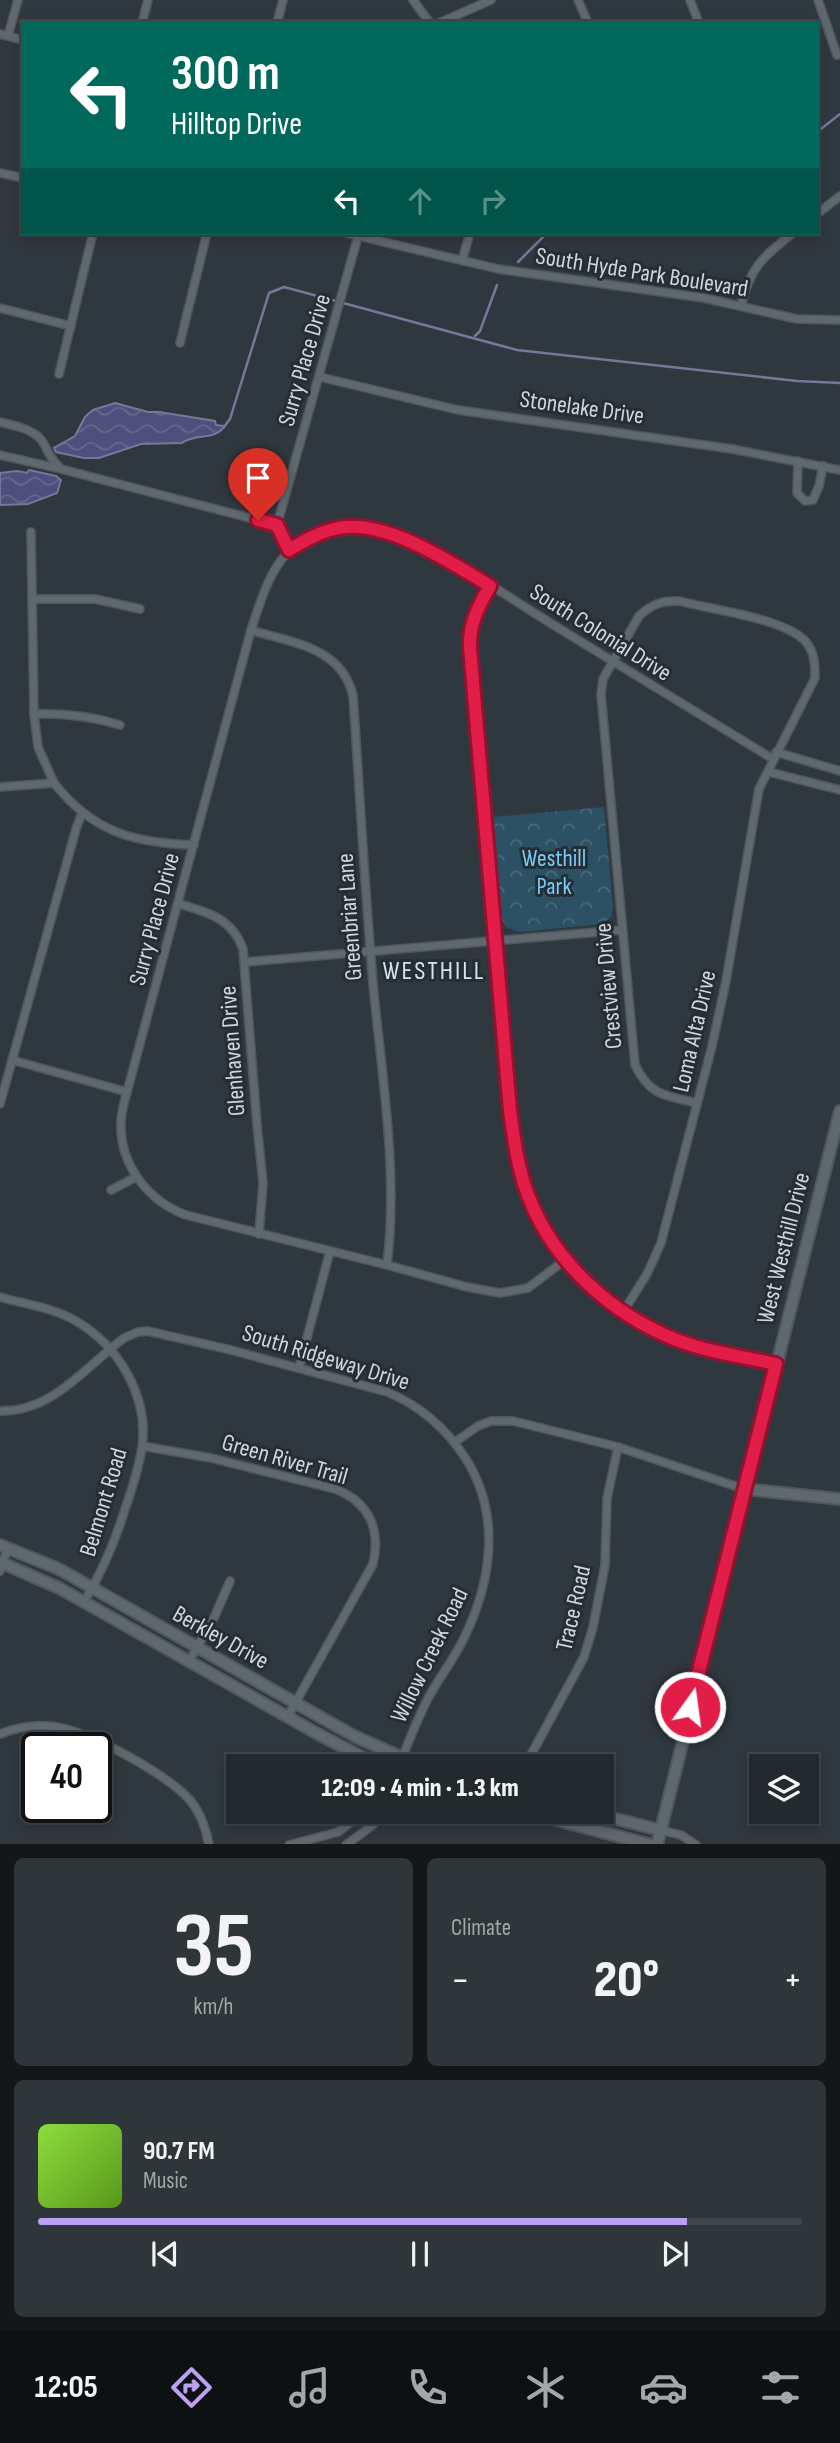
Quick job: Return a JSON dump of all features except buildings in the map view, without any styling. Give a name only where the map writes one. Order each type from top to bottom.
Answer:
[{"type":"street","points":[[18,0],[4,35],[21,39]]},
{"type":"street","points":[[143,21],[148,0]]},
{"type":"street","points":[[278,21],[283,0]]},
{"type":"street","points":[[413,0],[429,21]]},
{"type":"street","points":[[444,21],[491,0]]},
{"type":"street","points":[[578,0],[587,21]]},
{"type":"street","points":[[690,0],[698,21]]},
{"type":"street","points":[[818,0],[837,55]]},
{"type":"street","points":[[0,173],[21,178]]},
{"type":"street","points":[[819,212],[840,196]]},
{"type":"street","points":[[59,373],[93,235]]},
{"type":"street","points":[[180,343],[207,235]]},
{"type":"street","name":"Surry Place Drive","points":[[277,525],[358,235]]},
{"type":"street","name":"South Hyde Park Boulevard","points":[[362,235],[462,261],[540,276],[679,295],[797,319],[840,320]]},
{"type":"street","points":[[462,261],[469,235]]},
{"type":"street","points":[[741,306],[754,268],[790,235]]},
{"type":"street","points":[[0,308],[71,326]]},
{"type":"street","name":"Stonelake Drive","points":[[320,377],[458,410],[619,432],[840,470]]},
{"type":"street","points":[[0,422],[21,427],[34,434],[43,442],[54,466]]},
{"type":"street","points":[[0,455],[54,466],[277,525],[289,550]]},
{"type":"street","points":[[798,461],[797,493],[806,501],[813,500],[823,466]]},
{"type":"street","name":"South Colonial Drive","points":[[289,550],[313,535],[337,528],[361,527],[400,537],[490,586],[612,662],[775,755],[840,771]]},
{"type":"street","points":[[31,532],[34,715],[38,747],[54,783],[82,813],[104,827],[130,837],[194,845]]},
{"type":"street","name":"Surry Place Drive","points":[[289,550],[276,564],[267,582],[251,631],[127,1091],[121,1123],[123,1144],[129,1163],[148,1191],[172,1210],[467,1287],[500,1293],[528,1288],[565,1260]]},
{"type":"street","points":[[490,586],[476,612],[470,631],[510,1111],[520,1171],[530,1200],[543,1227],[565,1260],[581,1277],[624,1312],[678,1340],[776,1364]]},
{"type":"street","points":[[33,599],[95,599],[140,609]]},
{"type":"street","name":"Crestview Drive","points":[[697,1103],[665,1096],[652,1090],[642,1080],[635,1065],[601,694],[603,679],[612,662],[639,616],[647,608],[668,601],[679,601],[779,625],[808,644],[815,660],[815,678],[775,755]]},
{"type":"street","name":"Greenbriar Lane","points":[[251,631],[328,656],[345,673],[351,684],[370,953],[390,1165],[391,1229],[387,1265]]},
{"type":"street","points":[[34,715],[63,713],[93,717],[120,725]]},
{"type":"street","name":"Loma Alta Drive","points":[[624,1312],[648,1274],[661,1243],[726,981],[759,789],[775,755]]},
{"type":"street","points":[[769,772],[840,790]]},
{"type":"street","points":[[0,787],[54,783]]},
{"type":"street","points":[[0,1104],[82,813]]},
{"type":"street","name":"Glenhaven Drive","points":[[179,904],[211,913],[225,921],[238,936],[245,962],[264,1183],[259,1234]]},
{"type":"street","points":[[245,962],[622,930]]},
{"type":"street","points":[[12,1060],[127,1091]]},
{"type":"street","name":"West Westhill Drive","points":[[654,1844],[660,1830],[840,1111]]},
{"type":"street","points":[[111,1190],[136,1177]]},
{"type":"street","points":[[299,1368],[330,1251]]},
{"type":"street","points":[[0,1297],[60,1313],[75,1320],[110,1349]]},
{"type":"street","name":"South Ridgeway Drive","points":[[0,1411],[21,1409],[50,1399],[124,1338],[138,1332],[148,1332],[387,1392],[404,1399],[430,1416],[455,1442]]},
{"type":"street","name":"Belmont Road","points":[[84,1602],[114,1544],[133,1486],[142,1446],[141,1413],[136,1396],[123,1366],[110,1349]]},
{"type":"street","points":[[455,1442],[478,1426],[503,1420],[618,1447],[744,1489],[840,1499]]},
{"type":"street","name":"Willow Creek Road","points":[[404,1754],[430,1695],[473,1619],[490,1551],[488,1512],[474,1473],[455,1442]]},
{"type":"street","name":"Green River Trail","points":[[142,1446],[211,1458],[335,1489],[354,1499],[370,1517],[377,1539],[373,1564],[288,1716]]},
{"type":"street","name":"Trace Road","points":[[531,1754],[584,1657],[593,1628],[604,1565],[607,1498],[618,1447]]},
{"type":"street","points":[[1,1566],[4,1546]]},
{"type":"street","name":"Berkley Drive","points":[[4,1546],[60,1569],[386,1754]]},
{"type":"street","name":"Berkley Drive","points":[[1,1566],[32,1575],[84,1602],[357,1754]]},
{"type":"street","points":[[189,1661],[230,1581]]},
{"type":"street","points":[[0,1734],[17,1728],[48,1726],[85,1735],[167,1779],[180,1790],[201,1818],[209,1844]]},
{"type":"street","points":[[614,1818],[681,1835],[696,1844]]},
{"type":"street","points":[[289,1844],[338,1832],[349,1824]]},
{"type":"street","points":[[346,1844],[374,1824]]},
{"type":"street","points":[[573,1824],[654,1844]]},
{"type":"green space","name":"Westhill Park","points":[[604,807],[613,908],[611,917],[602,924],[519,932],[506,927],[501,917],[493,817]]},
{"type":"water","points":[[115,403],[148,412],[215,421],[216,425],[225,426],[216,434],[182,443],[141,444],[99,458],[56,452],[54,448],[75,436],[85,417],[93,410]]},
{"type":"water","points":[[29,470],[56,476],[61,480],[57,493],[28,504],[0,505],[0,473],[27,473]]},
{"type":"waterway","points":[[819,130],[840,114]]},
{"type":"waterway","points":[[518,262],[545,235]]},
{"type":"waterway","points":[[475,336],[480,331],[497,285]]},
{"type":"waterway","points":[[224,427],[230,419],[269,293],[284,287],[517,350],[797,381],[840,383]]},
{"type":"district","name":"WESTHILL","points":[[434,970]]},
{"type":"route","points":[[258,520],[277,525],[289,550],[313,535],[337,528],[361,527],[400,537],[442,557],[490,586],[476,612],[470,631],[470,648],[510,1111],[520,1171],[530,1200],[552,1243],[565,1260],[603,1297],[624,1312],[667,1336],[690,1344],[776,1364],[690,1707]]}]
